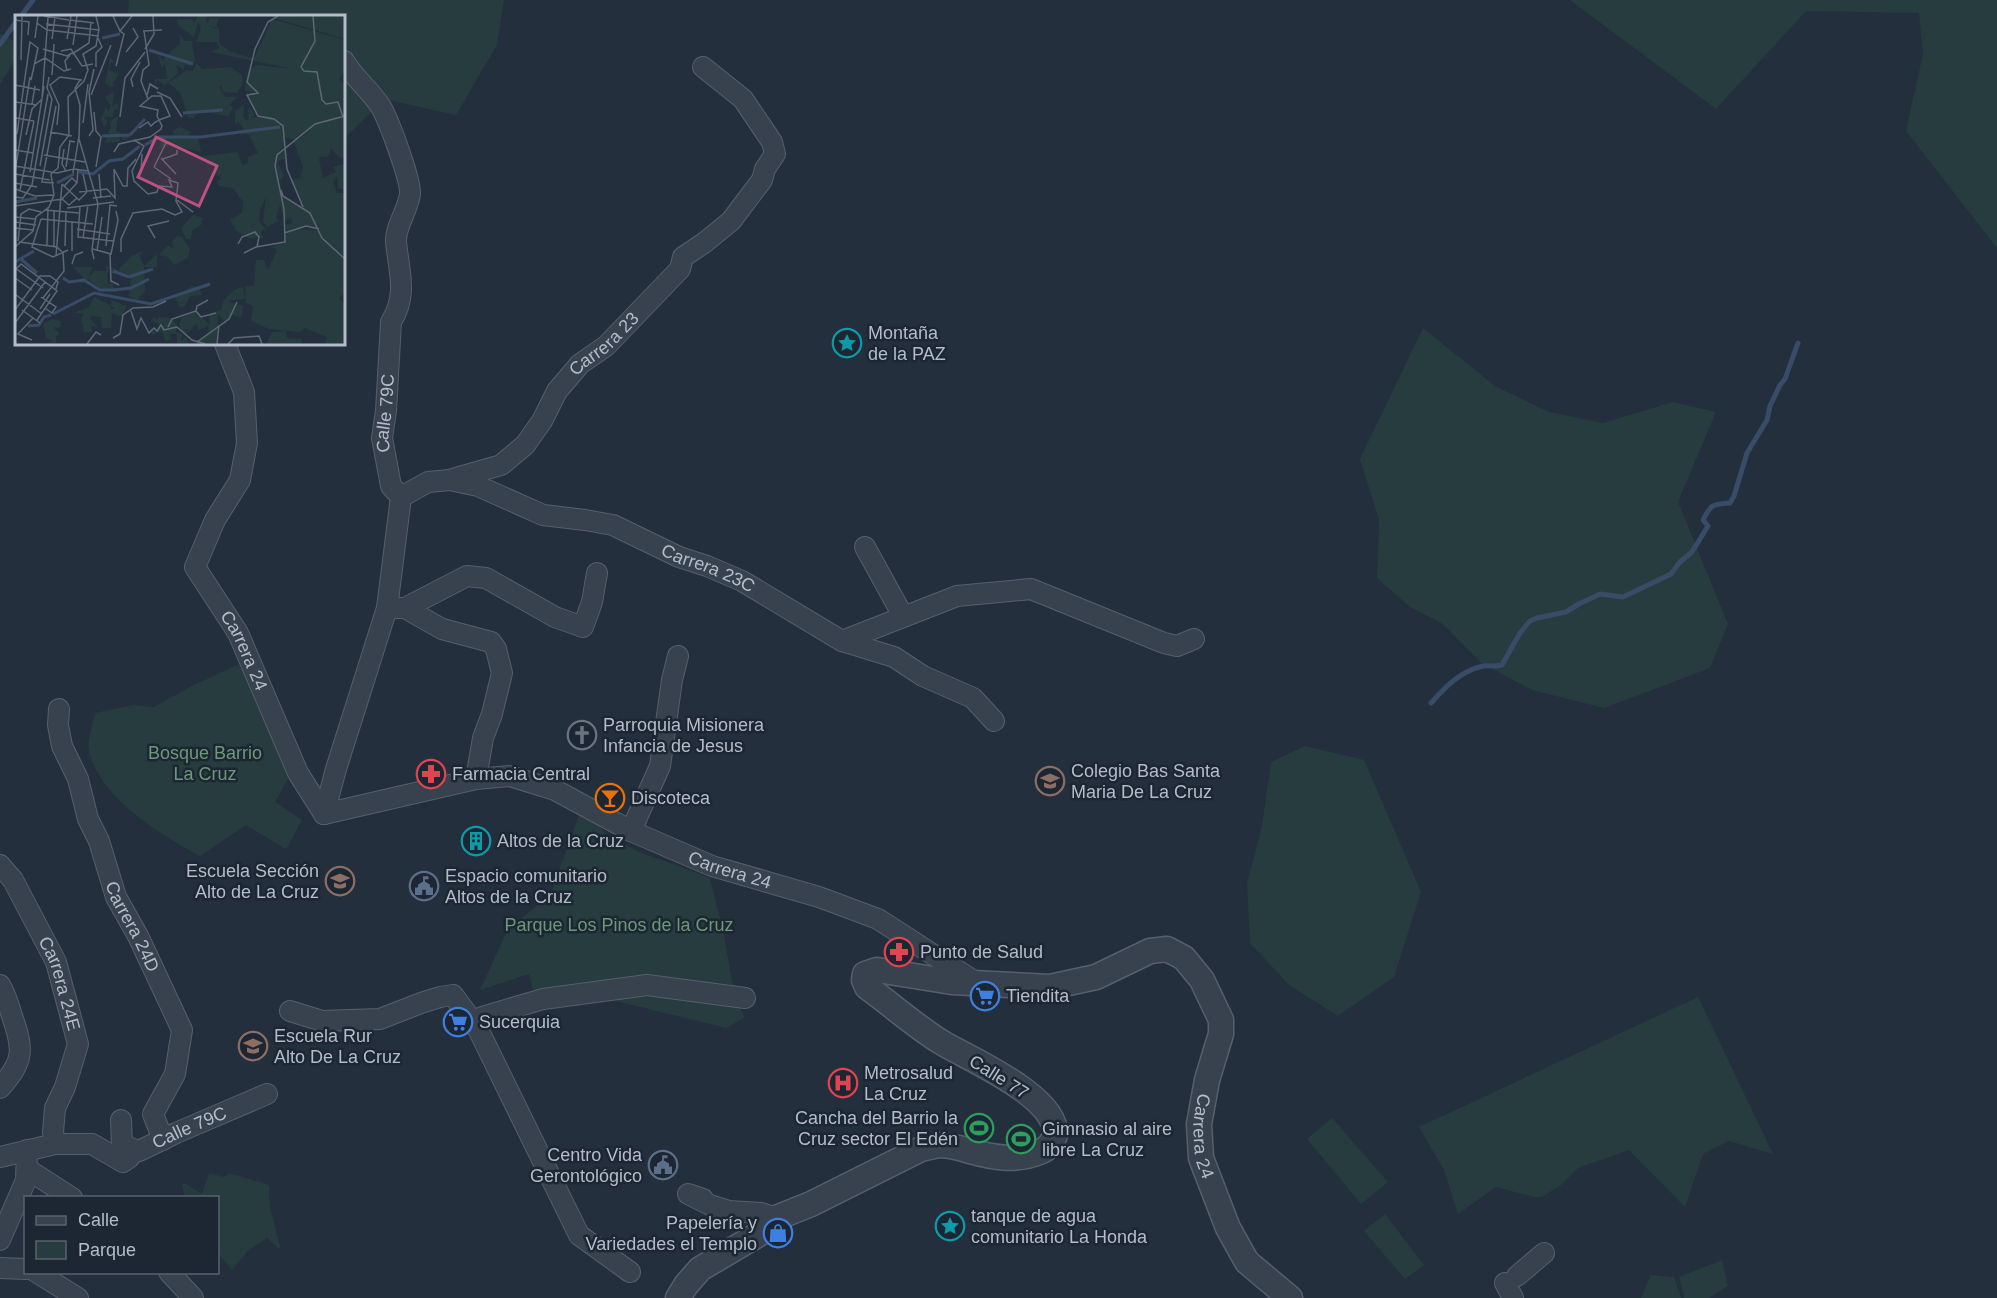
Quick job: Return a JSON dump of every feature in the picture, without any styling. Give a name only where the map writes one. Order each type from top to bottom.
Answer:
[{"type":"street","name":"Calle 79C","points":[[345,63],[352,75],[381,107],[400,154],[410,192],[396,239],[403,286],[391,322],[386,411],[382,438],[391,486],[401,497]]},
{"type":"street","name":"Carrera 23","points":[[450,480],[501,465],[525,445],[542,421],[557,391],[580,364],[606,346],[644,308],[680,269],[683,256],[705,243],[731,221],[762,180],[765,169],[775,154],[772,142],[743,99],[703,67]]},
{"type":"street","name":"Carrera 24","points":[[225,345],[244,392],[247,442],[240,480],[215,520],[195,567],[238,633],[298,773],[324,814],[476,779],[510,776],[555,790],[631,831],[712,866],[819,897],[878,919],[977,983]]},
{"type":"street","name":"Carrera 23C","points":[[401,497],[428,482],[450,480],[478,486],[543,515],[585,519],[613,525],[679,557],[742,581],[842,641],[894,657],[923,676],[973,698],[994,721]]},
{"type":"street","points":[[324,814],[336,769],[396,608],[401,497]]},
{"type":"street","points":[[864,547],[903,616]]},
{"type":"street","points":[[396,608],[467,576],[486,578],[555,617],[583,627],[592,602],[597,573]]},
{"type":"street","points":[[842,641],[957,596],[1031,589],[1164,644],[1177,646],[1194,639]]},
{"type":"street","points":[[396,608],[442,629],[491,642],[496,649],[502,673],[492,714],[483,738],[476,779]]},
{"type":"street","points":[[631,831],[660,766],[672,680],[678,656]]},
{"type":"street","name":"Carrera 24D","points":[[59,709],[58,725],[62,746],[78,779],[88,819],[99,841],[116,897],[138,936],[182,1030],[175,1074],[153,1113],[163,1140]]},
{"type":"street","name":"Carrera 24E","points":[[0,865],[13,880],[56,962],[78,1044],[56,1108],[53,1132],[55,1144]]},
{"type":"street","name":"Calle 77","points":[[682,1291],[700,1269],[769,1228],[776,1218],[812,1204],[921,1149],[939,1145],[998,1158],[1019,1158],[1044,1150],[1054,1139],[1055,1128],[1050,1116],[1039,1102],[1013,1082],[940,1041],[867,987],[864,980],[865,974],[877,970],[952,982],[1050,987],[1096,977],[1150,951],[1167,949],[1184,958]]},
{"type":"street","name":"Carrera 24","points":[[1184,958],[1202,980],[1221,1020],[1221,1034],[1207,1080],[1199,1124],[1201,1158],[1228,1228],[1247,1262],[1290,1298]]},
{"type":"street","points":[[478,1029],[482,1017],[543,999],[599,990],[647,985],[745,998]]},
{"type":"street","points":[[0,1088],[12,1074],[20,1053],[18,1031],[1,989]]},
{"type":"street","points":[[290,1011],[322,1021],[380,1019],[421,1003],[453,995],[478,1029],[579,1235],[630,1272]]},
{"type":"street","name":"Calle 79C","points":[[122,1145],[139,1151],[267,1094]]},
{"type":"street","points":[[121,1120],[122,1145]]},
{"type":"street","name":"Calle 79C","points":[[0,1157],[27,1160],[55,1144],[92,1144],[123,1162],[130,1157],[122,1145]]},
{"type":"street","points":[[27,1160],[71,1196]]},
{"type":"street","points":[[0,1240],[26,1180],[27,1160]]},
{"type":"street","points":[[703,1199],[688,1194],[729,1211],[761,1213],[776,1218]]},
{"type":"street","points":[[1512,1285],[1544,1253]]},
{"type":"street","points":[[0,1268],[24,1269]]},
{"type":"street","points":[[39,1274],[78,1298]]},
{"type":"street","points":[[171,1274],[193,1298]]},
{"type":"green space","points":[[129,0],[504,0],[497,45],[456,115],[384,99],[345,138],[345,15],[128,15]]},
{"type":"green space","points":[[1570,0],[1997,0],[1997,248],[1906,131],[1923,54],[1919,13],[1806,11],[1716,109]]},
{"type":"green space","points":[[0,34],[14,43],[15,56],[0,84]]},
{"type":"green space","points":[[1423,328],[1495,386],[1549,412],[1603,423],[1673,402],[1716,412],[1678,502],[1728,624],[1710,668],[1604,708],[1532,690],[1481,663],[1443,624],[1410,607],[1377,578],[1379,520],[1360,459]]},
{"type":"green space","name":"Bosque Barrio La Cruz","points":[[241,663],[292,772],[275,802],[302,820],[286,849],[246,825],[200,856],[150,826],[133,813],[104,783],[89,750],[90,732],[95,713],[134,705],[154,707]]},
{"type":"green space","points":[[1305,746],[1364,760],[1421,892],[1394,977],[1338,1016],[1289,985],[1250,943],[1247,883],[1262,826],[1271,762]]},
{"type":"green space","name":"Parque Los Pinos de la Cruz","points":[[582,807],[605,833],[637,851],[710,878],[732,981],[744,1018],[726,1028],[600,997],[537,1007],[529,974],[480,990],[508,929],[550,895]]},
{"type":"green space","points":[[1698,997],[1773,1154],[1729,1141],[1703,1154],[1685,1207],[1629,1150],[1578,1168],[1561,1185],[1542,1197],[1496,1187],[1458,1214],[1444,1170],[1419,1127]]},
{"type":"green space","points":[[1332,1118],[1388,1182],[1361,1204],[1307,1139]]},
{"type":"green space","points":[[209,1173],[224,1177],[229,1173],[269,1185],[270,1207],[281,1250],[267,1238],[249,1250],[232,1270],[219,1255],[219,1196],[185,1196],[182,1184],[202,1194]]},
{"type":"green space","points":[[1385,1214],[1424,1265],[1405,1279],[1364,1231]]},
{"type":"green space","points":[[1722,1260],[1728,1286],[1709,1298],[1684,1298],[1679,1277]]},
{"type":"green space","points":[[1651,1275],[1674,1277],[1681,1298],[1641,1298]]},
{"type":"waterway","points":[[22,15],[33,0]]},
{"type":"waterway","points":[[0,44],[15,23]]},
{"type":"waterway","points":[[1431,703],[1461,675],[1483,666],[1502,665],[1520,633],[1530,621],[1566,612],[1600,594],[1623,597],[1671,574],[1692,552],[1708,526],[1703,520],[1708,511],[1716,505],[1730,503],[1734,496],[1747,453],[1767,420],[1770,406],[1785,379],[1798,343]]},
{"type":"place","name":"Montaña de la PAZ","points":[[847,343]]},
{"type":"place","name":"Parroquia Misionera Infancia de Jesus","points":[[582,735]]},
{"type":"place","name":"Farmacia Central","points":[[431,774]]},
{"type":"place","name":"Colegio Bas Santa Maria De La Cruz","points":[[1050,781]]},
{"type":"place","name":"Discoteca","points":[[610,798]]},
{"type":"place","name":"Altos de la Cruz","points":[[476,841]]},
{"type":"place","name":"Escuela Sección Alto de La Cruz","points":[[340,881]]},
{"type":"place","name":"Espacio comunitario Altos de la Cruz","points":[[424,886]]},
{"type":"place","name":"Punto de Salud","points":[[899,952]]},
{"type":"place","name":"Tiendita","points":[[985,996]]},
{"type":"place","name":"Sucerquia","points":[[458,1022]]},
{"type":"place","name":"Escuela Rur Alto De La Cruz","points":[[253,1046]]},
{"type":"place","name":"Metrosalud La Cruz","points":[[843,1083]]},
{"type":"place","name":"Cancha del Barrio la Cruz sector El Edén","points":[[979,1128]]},
{"type":"place","name":"Gimnasio al aire libre La Cruz","points":[[1021,1139]]},
{"type":"place","name":"Centro Vida Gerontológico","points":[[663,1165]]},
{"type":"place","name":"tanque de agua comunitario La Honda","points":[[950,1226]]},
{"type":"place","name":"Papelería y Variedades el Templo","points":[[778,1233]]}]
